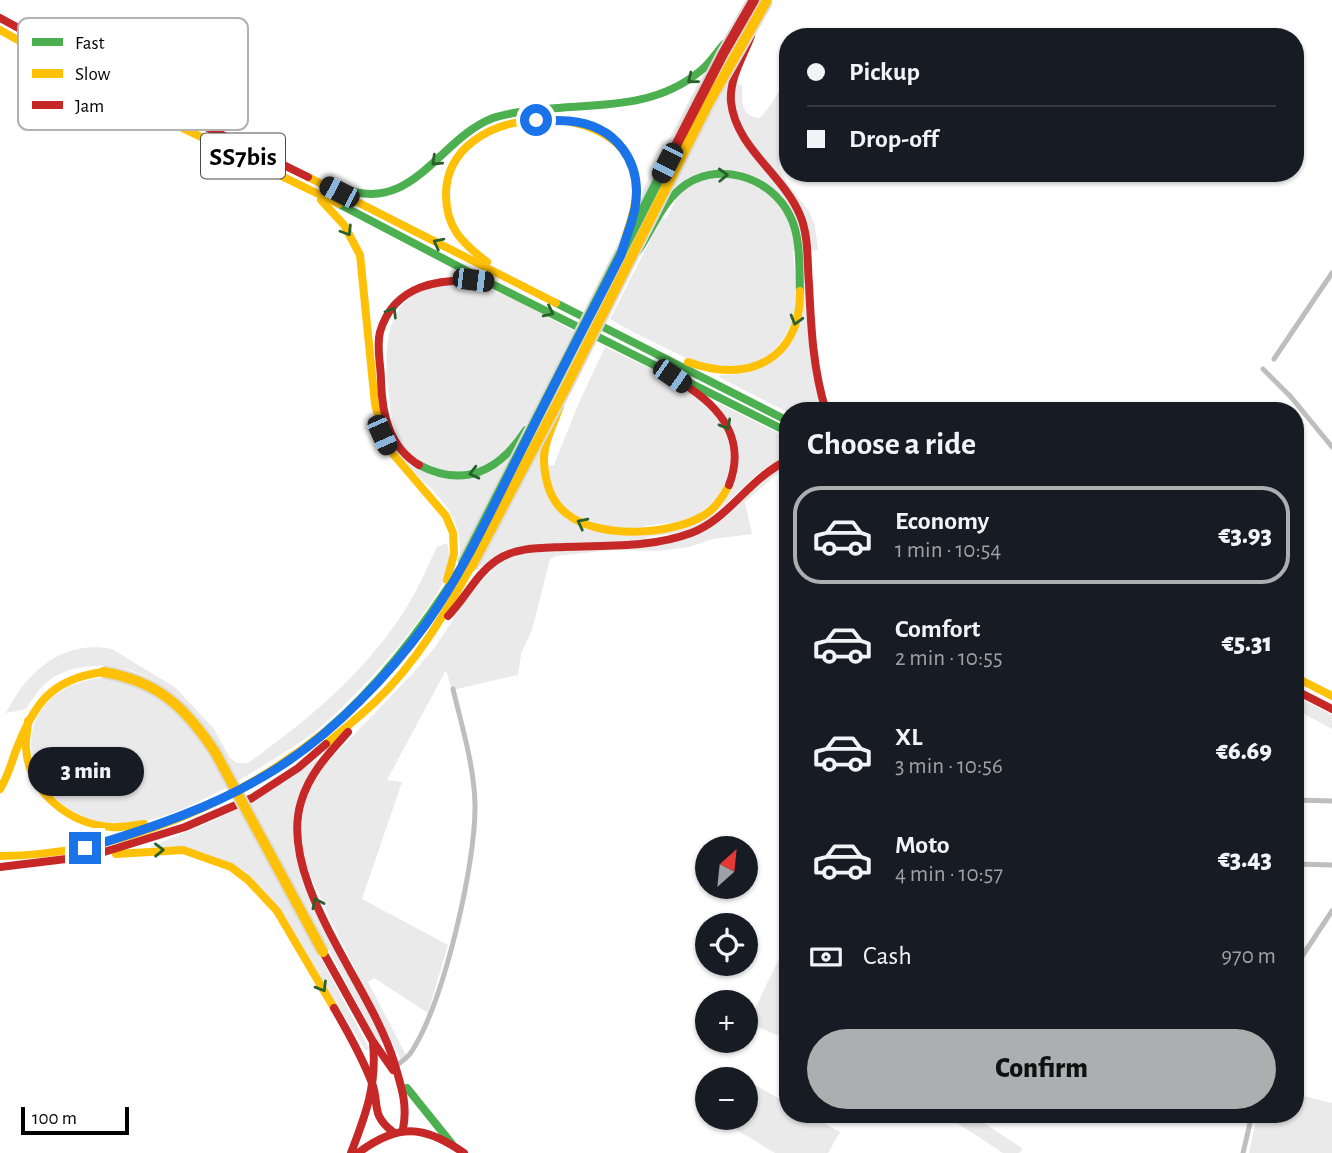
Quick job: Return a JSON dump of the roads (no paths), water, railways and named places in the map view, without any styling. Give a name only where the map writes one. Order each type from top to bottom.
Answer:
[{"type":"main road","points":[[271,158],[347,191],[377,195],[405,188],[476,125],[495,117],[537,115],[631,103],[681,87],[695,77],[718,53],[754,8],[767,0]]},
{"type":"main road","points":[[754,8],[749,41],[737,67],[730,101],[733,116],[746,140],[779,179]]},
{"type":"main road","points":[[0,856],[85,848],[225,798],[281,766],[342,718],[431,626],[454,611],[540,412],[723,54],[754,8]]},
{"type":"main road","points":[[358,1153],[378,1137],[398,1130],[408,1107],[387,1039],[304,874],[299,859],[296,828],[302,797],[317,769],[411,662],[431,626],[472,568],[566,387],[754,8]]},
{"type":"main road","name":"SS7bis","points":[[0,18],[18,28]]},
{"type":"main road","name":"SS7bis","points":[[0,30],[18,40]]},
{"type":"main road","points":[[521,285],[459,239],[445,207],[447,181],[456,156],[479,135],[537,115],[594,126],[614,138],[626,153],[633,167],[637,187],[635,207],[621,255]]},
{"type":"main road","name":"SS7bis","points":[[188,130],[300,183],[488,282],[779,427]]},
{"type":"main road","name":"SS7bis","points":[[213,130],[779,416]]},
{"type":"main road","points":[[626,267],[680,189],[691,182],[715,174],[751,178],[774,194],[788,212],[802,252],[823,402]]},
{"type":"main road","points":[[649,349],[668,353],[715,372],[741,372],[764,362],[782,348],[796,324],[804,227],[795,202],[781,182]]},
{"type":"main road","points":[[300,183],[332,209],[351,233],[360,255],[376,377],[390,432],[399,448],[422,468],[438,474],[454,477],[479,474],[493,467],[514,448],[540,412]]},
{"type":"main road","points":[[431,626],[455,555],[452,526],[446,513],[390,450],[377,419],[376,377],[380,333],[393,306],[412,288],[439,280],[459,278],[488,282]]},
{"type":"main road","points":[[566,387],[549,431],[543,460],[548,486],[557,504],[577,521],[607,532],[649,530],[693,520],[712,509],[729,485],[734,462],[730,429],[713,405],[657,365]]},
{"type":"main road","points":[[472,568],[506,555],[543,548],[654,541],[693,533],[713,520],[760,475],[779,465]]},
{"type":"main road","points":[[0,789],[28,721],[47,693],[76,675],[103,672],[138,678],[175,702],[215,752],[372,1040],[423,1110],[452,1144]]},
{"type":"main road","points":[[1304,682],[1332,696]]},
{"type":"main road","points":[[1304,695],[1332,709]]},
{"type":"main road","points":[[91,856],[185,827],[252,798],[298,768],[377,699]]},
{"type":"main road","points":[[28,721],[26,748],[30,769],[43,794],[62,811],[90,824],[113,827],[161,823]]},
{"type":"main road","points":[[0,867],[151,850],[183,850],[231,867],[248,880],[277,911],[347,1029],[373,1086],[375,1110],[385,1126],[398,1130],[427,1131],[464,1153]]},
{"type":"main road","points":[[351,1153],[370,1103],[375,1065],[372,1040]]},
{"type":"main road","points":[[373,1086],[378,1074],[383,1071],[388,1071],[400,1079]]},
{"type":"street","points":[[1274,359],[1332,272]]},
{"type":"street","points":[[1264,369],[1295,402]]},
{"type":"street","points":[[1304,412],[1332,447]]},
{"type":"street","points":[[395,1066],[410,1054],[435,998],[453,941],[470,856],[475,807],[473,778],[453,689]]},
{"type":"street","points":[[1304,800],[1332,801]]},
{"type":"street","points":[[1304,864],[1332,865]]},
{"type":"street","points":[[1304,953],[1332,911]]},
{"type":"street","points":[[1243,1153],[1250,1123]]}]
